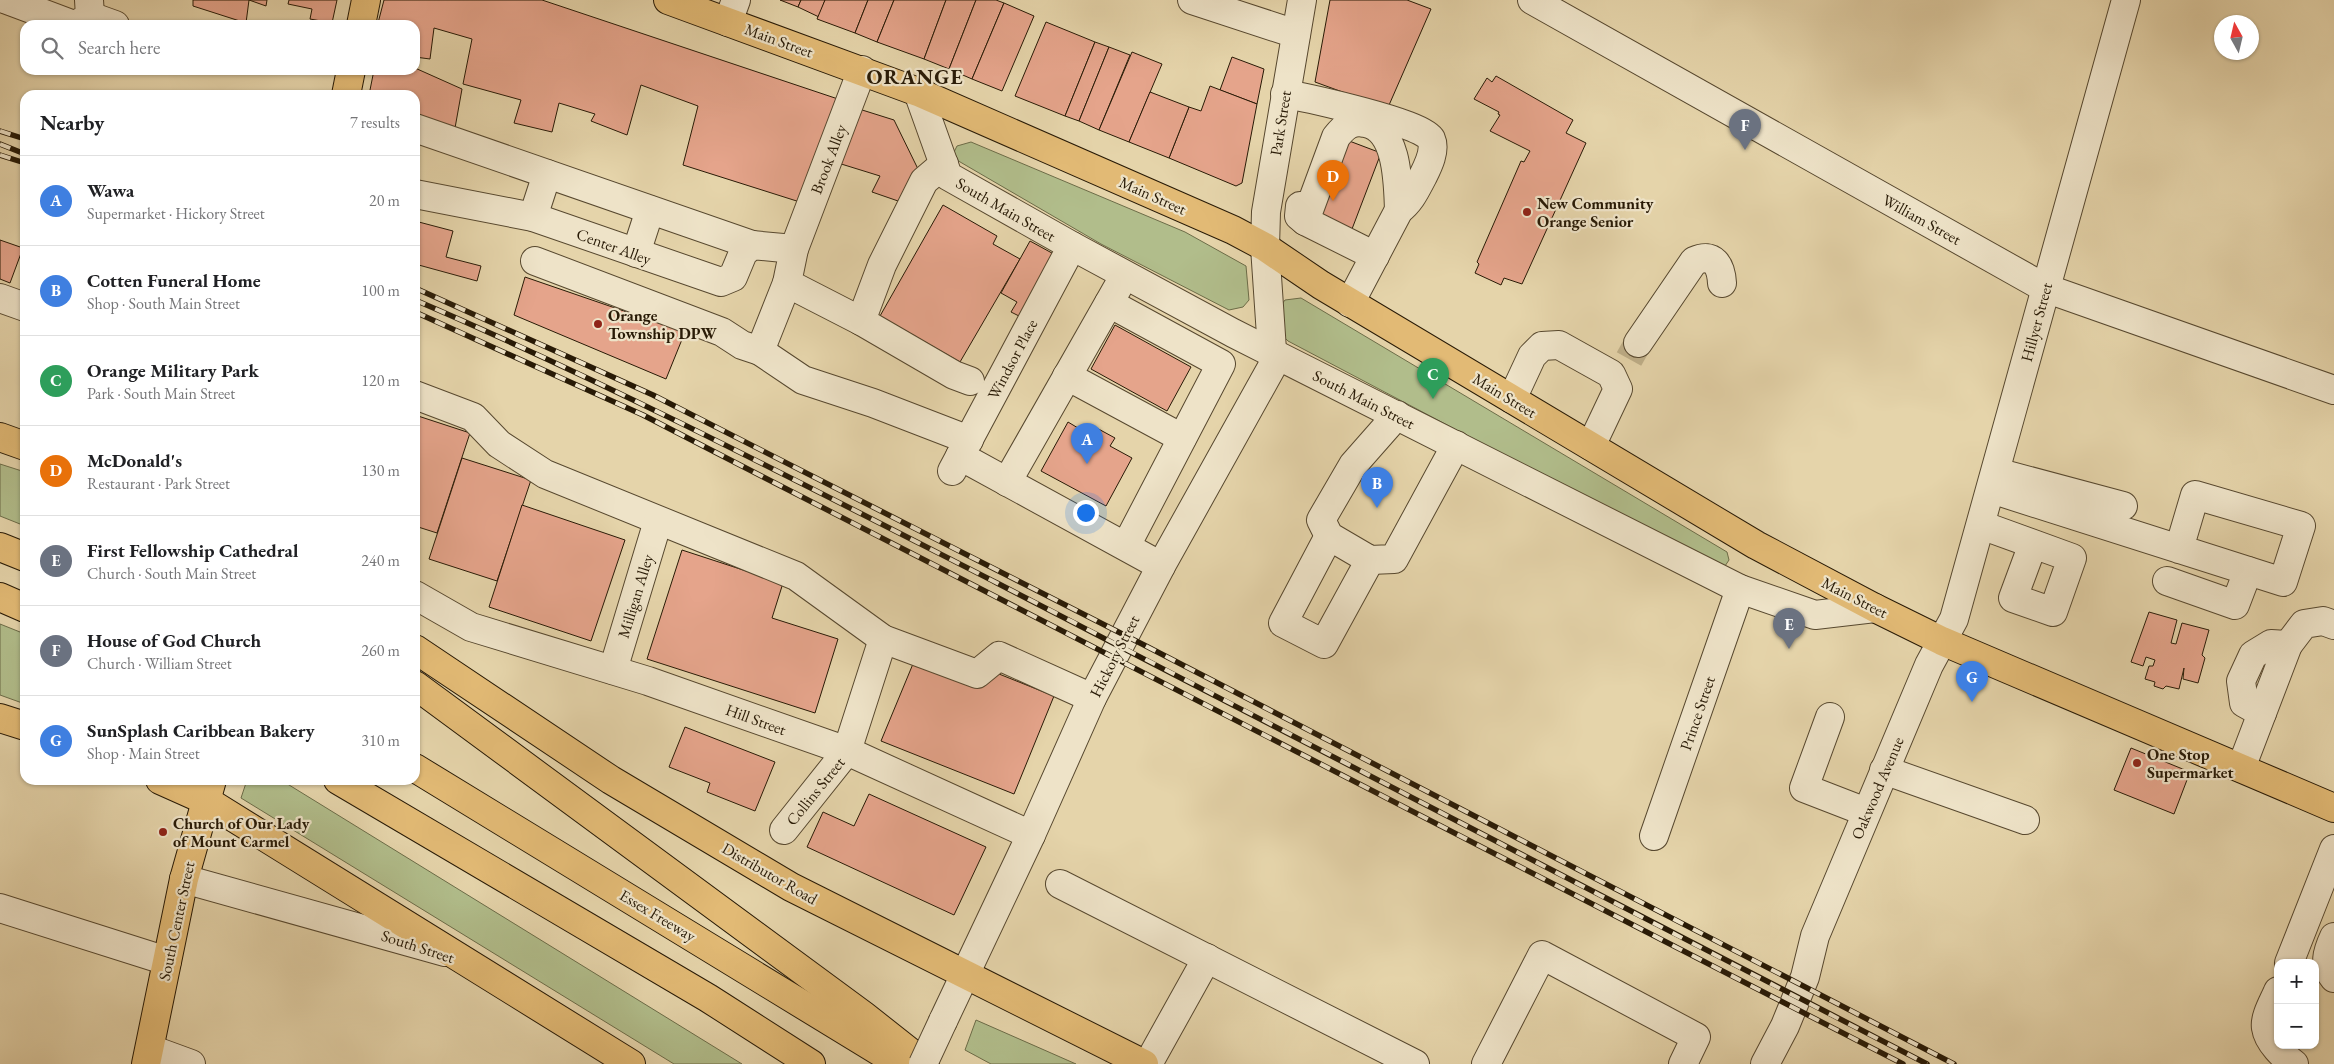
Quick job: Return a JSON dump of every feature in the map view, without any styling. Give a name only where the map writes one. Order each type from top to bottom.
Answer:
[{"type":"main road","points":[[361,20],[366,0]]},
{"type":"main road","name":"Main Street","points":[[668,0],[732,11],[862,70],[918,92],[1233,230],[1266,247],[1350,303],[1756,545],[1875,608],[1942,641],[2334,808]]},
{"type":"main road","points":[[347,90],[350,75]]},
{"type":"main road","points":[[0,437],[20,444]]},
{"type":"main road","points":[[0,547],[20,555]]},
{"type":"main road","points":[[0,597],[20,606]]},
{"type":"main road","name":"Distributor Road","points":[[420,652],[612,780],[774,877],[1144,1064]]},
{"type":"main road","points":[[420,689],[863,1015],[924,1064]]},
{"type":"main road","points":[[0,718],[20,724]]},
{"type":"main road","name":"Essex Freeway","points":[[420,771],[900,1064]]},
{"type":"main road","points":[[184,785],[209,790],[452,954]]},
{"type":"main road","points":[[346,785],[708,998],[810,1064]]},
{"type":"main road","name":"South Center Street","points":[[148,1057],[184,879],[209,790]]},
{"type":"main road","name":"South Street","points":[[452,954],[631,1064]]},
{"type":"street","points":[[7,0],[95,20]]},
{"type":"street","points":[[1192,0],[1220,4],[1296,34]]},
{"type":"street","name":"Park Street","points":[[1266,247],[1266,212],[1298,97],[1296,34],[1302,0]]},
{"type":"street","name":"William Street","points":[[1532,0],[2045,288],[2334,390]]},
{"type":"street","name":"Hillyer Street","points":[[1942,641],[1954,619],[1994,481],[2045,288],[2126,0]]},
{"type":"street","name":"Brook Alley","points":[[760,351],[787,284],[794,249],[862,70]]},
{"type":"street","name":"South Main Street","points":[[918,92],[948,176],[1125,275],[1272,352],[1740,589],[1815,615],[1875,608]]},
{"type":"street","points":[[1298,97],[1351,110],[1424,132],[1431,140],[1433,151],[1426,170],[1409,203],[1400,210],[1350,303]]},
{"type":"street","points":[[1298,97],[1326,117],[1329,124]]},
{"type":"street","points":[[1351,110],[1329,124],[1298,211],[1299,216],[1304,221],[1375,256]]},
{"type":"street","points":[[1304,221],[1336,137],[1345,126],[1362,122],[1372,124],[1381,129],[1388,139],[1396,170],[1400,210]]},
{"type":"street","points":[[420,130],[752,245],[794,249]]},
{"type":"street","points":[[861,321],[882,265],[924,181],[944,164]]},
{"type":"street","points":[[533,217],[548,174]]},
{"type":"street","name":"Center Alley","points":[[420,195],[533,217],[721,282],[732,277],[744,252],[752,245]]},
{"type":"street","points":[[636,253],[650,210]]},
{"type":"street","name":"Windsor Place","points":[[961,456],[1072,246]]},
{"type":"street","name":"Hickory Street","points":[[924,1064],[1031,836],[1092,698],[1161,566],[1273,365],[1266,247]]},
{"type":"street","points":[[1591,446],[1618,388],[1626,358],[1694,260],[1701,258],[1713,260],[1721,269],[1722,282]]},
{"type":"street","points":[[535,261],[714,328],[742,345],[760,351],[803,380],[872,403],[961,456],[1161,566]]},
{"type":"street","points":[[1008,482],[1125,275]]},
{"type":"street","points":[[787,284],[861,321],[954,375],[970,381]]},
{"type":"street","points":[[0,298],[20,305]]},
{"type":"street","points":[[1109,303],[1221,364],[1126,546]]},
{"type":"street","points":[[1512,399],[1532,356],[1542,346],[1559,345],[1626,358]]},
{"type":"street","points":[[1067,376],[1182,438]]},
{"type":"street","points":[[420,397],[473,417],[499,444],[545,474],[796,576],[883,639],[977,674],[999,656],[1092,698]]},
{"type":"street","points":[[1397,415],[1353,465],[1321,520],[1329,536],[1370,560],[1394,559],[1456,445]]},
{"type":"street","points":[[1994,481],[2123,506]]},
{"type":"street","points":[[1994,481],[2180,549],[2282,582],[2301,526],[2195,495],[2180,549]]},
{"type":"street","name":"Milligan Alley","points":[[613,670],[658,521]]},
{"type":"street","points":[[1981,525],[2033,544]]},
{"type":"street","points":[[1329,536],[1283,623],[1324,644],[1370,560]]},
{"type":"street","points":[[2167,581],[2235,605],[2248,571]]},
{"type":"street","name":"Prince Street","points":[[1654,836],[1740,589]]},
{"type":"street","name":"Hill Street","points":[[420,598],[471,627],[648,681],[847,752],[1031,836]]},
{"type":"street","points":[[2241,768],[2288,645],[2304,624],[2323,621],[2334,625]]},
{"type":"street","points":[[847,752],[883,639]]},
{"type":"street","name":"Oakwood Avenue","points":[[1764,1064],[1785,1026],[1806,977],[1814,936],[1929,665],[1942,641]]},
{"type":"street","points":[[1830,716],[1804,788],[1866,812]]},
{"type":"street","name":"Collins Street","points":[[784,830],[847,752]]},
{"type":"street","points":[[1884,770],[2026,820]]},
{"type":"street","points":[[2291,959],[2334,849]]},
{"type":"street","name":"South Street","points":[[184,879],[452,954]]},
{"type":"street","points":[[1060,884],[1415,1064]]},
{"type":"street","points":[[0,908],[167,961]]},
{"type":"street","name":"Oakwood Avenue","points":[[1755,1064],[1769,1019],[1790,970],[1814,936]]},
{"type":"street","points":[[2334,938],[2326,954],[2329,972],[2334,978]]},
{"type":"street","points":[[1486,1064],[1542,955],[1696,1037],[1683,1064]]},
{"type":"street","points":[[1148,1064],[1207,958]]},
{"type":"street","points":[[2274,1001],[2266,1028],[2283,1061]]},
{"type":"street","points":[[148,1057],[191,1064]]},
{"type":"green space","points":[[971,142],[1185,232],[1246,266],[1249,300],[1243,307],[1229,310],[1101,244],[955,159],[953,154],[957,146]]},
{"type":"green space","points":[[1301,298],[1727,552],[1729,560],[1725,566],[1718,568],[1288,341],[1285,338],[1282,304],[1285,300]]},
{"type":"green space","points":[[0,464],[20,470],[20,524],[0,516]]},
{"type":"green space","points":[[0,624],[20,632],[20,702],[0,695]]},
{"type":"green space","points":[[245,785],[289,785],[742,1064],[674,1064],[241,798]]},
{"type":"green space","points":[[976,1020],[1076,1064],[991,1064],[965,1050]]},
{"type":"building","points":[[193,0],[249,0],[246,20],[237,20],[193,6]]},
{"type":"building","points":[[249,0],[267,0],[266,6]]},
{"type":"building","points":[[289,0],[337,0],[333,20],[310,19],[312,9],[288,4]]},
{"type":"building","points":[[384,0],[542,0],[838,99],[803,203],[683,165],[698,106],[641,85],[627,135],[591,121],[595,114],[559,103],[552,132],[514,123],[521,100],[463,84],[472,39],[434,28],[430,59],[420,58],[420,20],[379,20]]},
{"type":"building","points":[[780,0],[801,0],[798,7]]},
{"type":"building","points":[[801,0],[825,0],[819,17],[798,7]]},
{"type":"building","points":[[825,0],[868,0],[855,33],[817,19]]},
{"type":"building","points":[[868,0],[894,0],[877,42],[855,33]]},
{"type":"building","points":[[894,0],[946,0],[924,59],[877,42]]},
{"type":"building","points":[[946,0],[976,0],[949,69],[924,59]]},
{"type":"building","points":[[976,0],[996,0],[1004,3],[972,79],[949,69]]},
{"type":"building","points":[[1330,0],[1407,0],[1431,9],[1386,112],[1348,94],[1315,82]]},
{"type":"building","points":[[1004,3],[1034,16],[1002,91],[972,79]]},
{"type":"building","points":[[1046,22],[1095,42],[1065,116],[1015,96]]},
{"type":"building","points":[[1095,42],[1109,47],[1079,121],[1065,116]]},
{"type":"building","points":[[1109,47],[1130,55],[1099,130],[1079,121]]},
{"type":"building","points":[[1132,52],[1162,64],[1129,142],[1099,130]]},
{"type":"building","points":[[1232,57],[1264,69],[1257,104],[1220,90]]},
{"type":"building","points":[[420,70],[462,89],[455,128],[420,117],[420,90],[370,90],[373,75],[420,75]]},
{"type":"building","name":"New Community Orange Senior","points":[[1496,76],[1573,120],[1566,133],[1586,143],[1522,284],[1504,278],[1501,285],[1475,273],[1479,264],[1477,262],[1521,161],[1524,162],[1530,151],[1490,131],[1500,115],[1498,114],[1499,112],[1474,99],[1487,78],[1492,82]]},
{"type":"building","points":[[1210,86],[1257,104],[1242,183],[1236,186],[1169,158],[1189,107],[1201,111]]},
{"type":"building","points":[[1150,92],[1189,107],[1169,158],[1129,142]]},
{"type":"building","points":[[859,109],[894,120],[918,169],[901,202],[872,192],[880,176],[838,163]]},
{"type":"building","points":[[1344,139],[1381,153],[1352,229],[1314,214]]},
{"type":"building","points":[[943,205],[997,236],[993,244],[1020,259],[960,362],[880,316]]},
{"type":"building","points":[[420,222],[453,231],[446,257],[481,266],[477,281],[420,265]]},
{"type":"building","points":[[0,240],[20,247],[20,256],[10,283],[0,279]]},
{"type":"building","points":[[1030,241],[1061,258],[1027,320],[1011,312],[1017,302],[1001,293]]},
{"type":"building","name":"Orange Township DPW","points":[[525,277],[685,332],[666,379],[514,315]]},
{"type":"building","points":[[1115,325],[1191,367],[1167,411],[1091,369]]},
{"type":"building","points":[[420,417],[470,433],[437,533],[420,528]]},
{"type":"building","points":[[1068,422],[1088,434],[1093,426],[1115,438],[1110,446],[1132,458],[1106,506],[1041,471]]},
{"type":"building","points":[[462,458],[531,480],[497,581],[429,559]]},
{"type":"building","points":[[522,505],[625,540],[591,641],[489,607]]},
{"type":"building","points":[[682,550],[783,583],[772,618],[838,639],[815,713],[647,659]]},
{"type":"building","points":[[2149,612],[2177,620],[2171,643],[2176,644],[2182,623],[2209,630],[2202,655],[2205,658],[2198,683],[2183,679],[2184,668],[2179,689],[2166,686],[2163,689],[2154,686],[2155,682],[2145,679],[2149,666],[2153,666],[2155,660],[2146,657],[2143,666],[2131,662]]},
{"type":"building","points":[[915,659],[989,670],[1054,696],[1014,794],[881,741]]},
{"type":"building","points":[[685,727],[775,762],[755,811],[707,792],[710,783],[669,767]]},
{"type":"building","points":[[2131,748],[2190,772],[2174,814],[2114,790]]},
{"type":"building","points":[[869,794],[986,847],[954,915],[807,847],[823,812],[854,826]]},
{"type":"tunnel","points":[[1629,359],[1638,343]]},
{"type":"railway","points":[[0,131],[20,137]]},
{"type":"railway","points":[[0,144],[20,152]]},
{"type":"railway","points":[[0,155],[20,161]]},
{"type":"railway","points":[[420,290],[653,395],[1144,645],[1954,1064]]},
{"type":"railway","points":[[420,302],[636,401],[781,473],[1927,1064]]},
{"type":"railway","points":[[420,314],[643,415],[1903,1064]]},
{"type":"place","name":"House of God Church","points":[[1745,150]]},
{"type":"place","name":"McDonald's","points":[[1333,201]]},
{"type":"place","name":"New Community Orange Senior","points":[[1527,212]]},
{"type":"place","name":"Orange Township DPW","points":[[598,324]]},
{"type":"place","name":"Orange Military Park","points":[[1433,399]]},
{"type":"place","name":"Wawa","points":[[1087,464]]},
{"type":"place","name":"Cotten Funeral Home","points":[[1377,508]]},
{"type":"place","name":"First Fellowship Cathedral","points":[[1789,649]]},
{"type":"place","name":"SunSplash Caribbean Bakery","points":[[1972,702]]},
{"type":"place","name":"One Stop Supermarket","points":[[2137,763]]},
{"type":"place","name":"Church of Our Lady of Mount Carmel","points":[[163,832]]},
{"type":"district","name":"ORANGE","points":[[915,77]]}]
